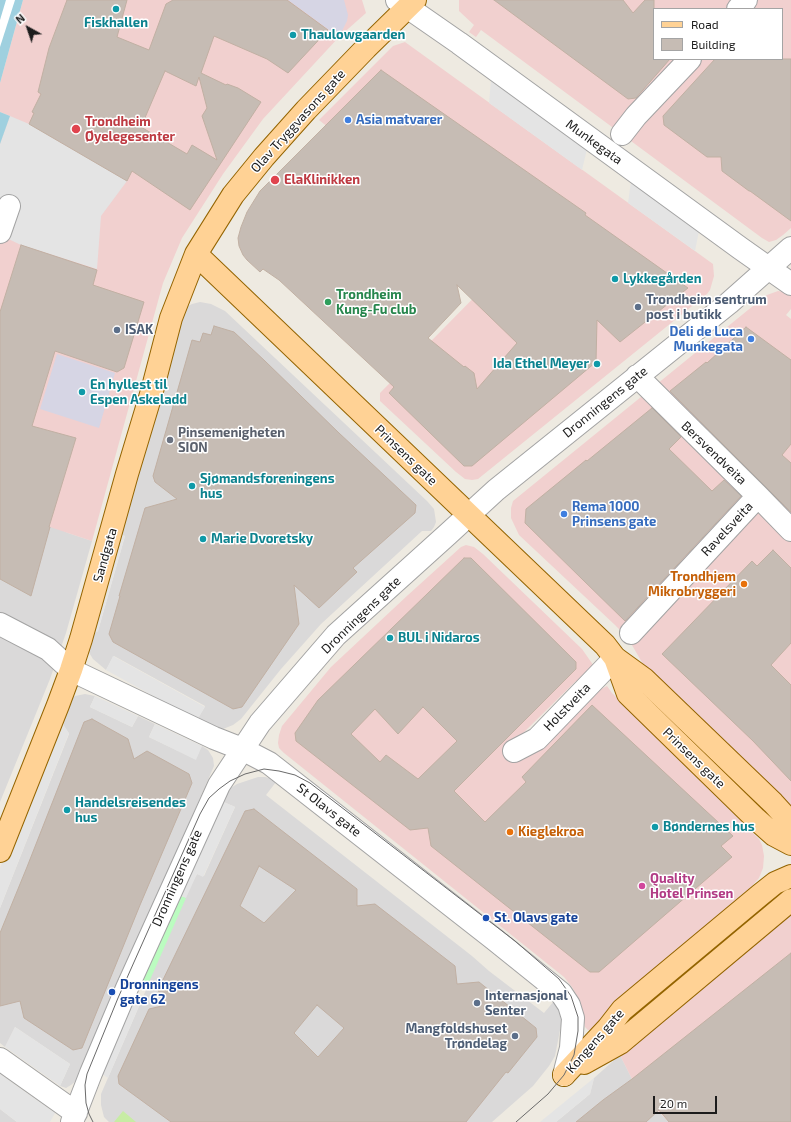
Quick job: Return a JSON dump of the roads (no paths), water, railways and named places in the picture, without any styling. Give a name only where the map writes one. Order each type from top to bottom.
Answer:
[{"type":"main road","name":"Olav Tryggvasons gate","points":[[196,254],[233,195],[264,157],[306,110],[366,48],[406,2]]},
{"type":"main road","name":"Prinsens gate","points":[[196,254],[604,645],[615,658],[644,678],[773,803],[791,823]]},
{"type":"main road","name":"Sandgata","points":[[0,851],[71,670],[152,391],[171,318],[196,254]]},
{"type":"main road","name":"Prinsens gate","points":[[615,658],[628,694],[756,819],[774,835],[791,844]]},
{"type":"main road","name":"Kongens gate","points":[[564,1075],[608,1028],[622,1010],[760,895],[775,884],[791,876]]},
{"type":"main road","name":"Kongens gate","points":[[564,1075],[620,1043],[791,900]]},
{"type":"street","points":[[739,8],[746,0]]},
{"type":"street","name":"Munkegata","points":[[406,2],[453,39],[791,284]]},
{"type":"street","points":[[622,134],[636,116],[689,60]]},
{"type":"street","points":[[0,232],[9,206]]},
{"type":"street","name":"Dronningens gate","points":[[74,1117],[130,981],[219,785],[260,723],[336,635],[496,490],[729,303],[791,248]]},
{"type":"street","name":"Bersvendveita","points":[[637,376],[791,530]]},
{"type":"street","name":"Ravelsveita","points":[[631,633],[758,496]]},
{"type":"street","name":"St Olavs gate","points":[[0,624],[48,649],[71,670],[269,763],[494,939],[561,993],[569,1005],[573,1018],[571,1048],[564,1075]]},
{"type":"street","name":"Holstveita","points":[[514,751],[537,738],[615,658]]},
{"type":"street","points":[[0,1059],[74,1117]]},
{"type":"water","points":[[0,0],[23,0],[0,83]]},
{"type":"water","points":[[0,112],[10,116],[0,144]]},
{"type":"tram line","points":[[93,1122],[86,1103],[85,1085],[87,1074],[118,998],[200,814],[209,798],[230,781],[245,774],[264,769],[295,775],[310,783],[515,941],[559,979],[571,996],[578,1017],[578,1031],[574,1055],[564,1075],[548,1094],[516,1122]]},
{"type":"place","name":"Fiskhallen","points":[[116,9]]},
{"type":"place","name":"Thaulowgaarden","points":[[293,35]]},
{"type":"place","name":"Asia matvarer","points":[[348,120]]},
{"type":"place","name":"Trondheim Øyelegesenter","points":[[76,129]]},
{"type":"place","name":"ElaKlinikken","points":[[275,180]]},
{"type":"place","name":"Lykkegården","points":[[615,279]]},
{"type":"place","name":"Trondheim Kung-Fu club","points":[[328,302]]},
{"type":"place","name":"Trondheim sentrum post i butikk","points":[[638,307]]},
{"type":"place","name":"ISAK","points":[[117,330]]},
{"type":"place","name":"Deli de Luca Munkegata","points":[[751,339]]},
{"type":"place","name":"Ida Ethel Meyer","points":[[597,364]]},
{"type":"place","name":"En hyllest til Espen Askeladd","points":[[82,392]]},
{"type":"place","name":"Pinsemenigheten SION","points":[[170,440]]},
{"type":"place","name":"Sjømandsforeningens hus","points":[[192,486]]},
{"type":"place","name":"Rema 1000 Prinsens gate","points":[[564,514]]},
{"type":"place","name":"Marie Dvoretsky","points":[[203,539]]},
{"type":"place","name":"Trondhjem Mikrobryggeri","points":[[744,584]]},
{"type":"place","name":"BUL i Nidaros","points":[[390,638]]},
{"type":"place","name":"Handelsreisendes hus","points":[[67,810]]},
{"type":"place","name":"Bøndernes hus","points":[[655,827]]},
{"type":"place","name":"Kieglekroa","points":[[510,832]]},
{"type":"place","name":"Quality Hotel Prinsen","points":[[642,886]]},
{"type":"place","name":"St. Olavs gate","points":[[486,918]]},
{"type":"place","name":"Dronningens gate 62","points":[[112,992]]},
{"type":"place","name":"Internasjonal Senter","points":[[477,1003]]},
{"type":"place","name":"Mangfoldshuset Trøndelag","points":[[515,1036]]}]
